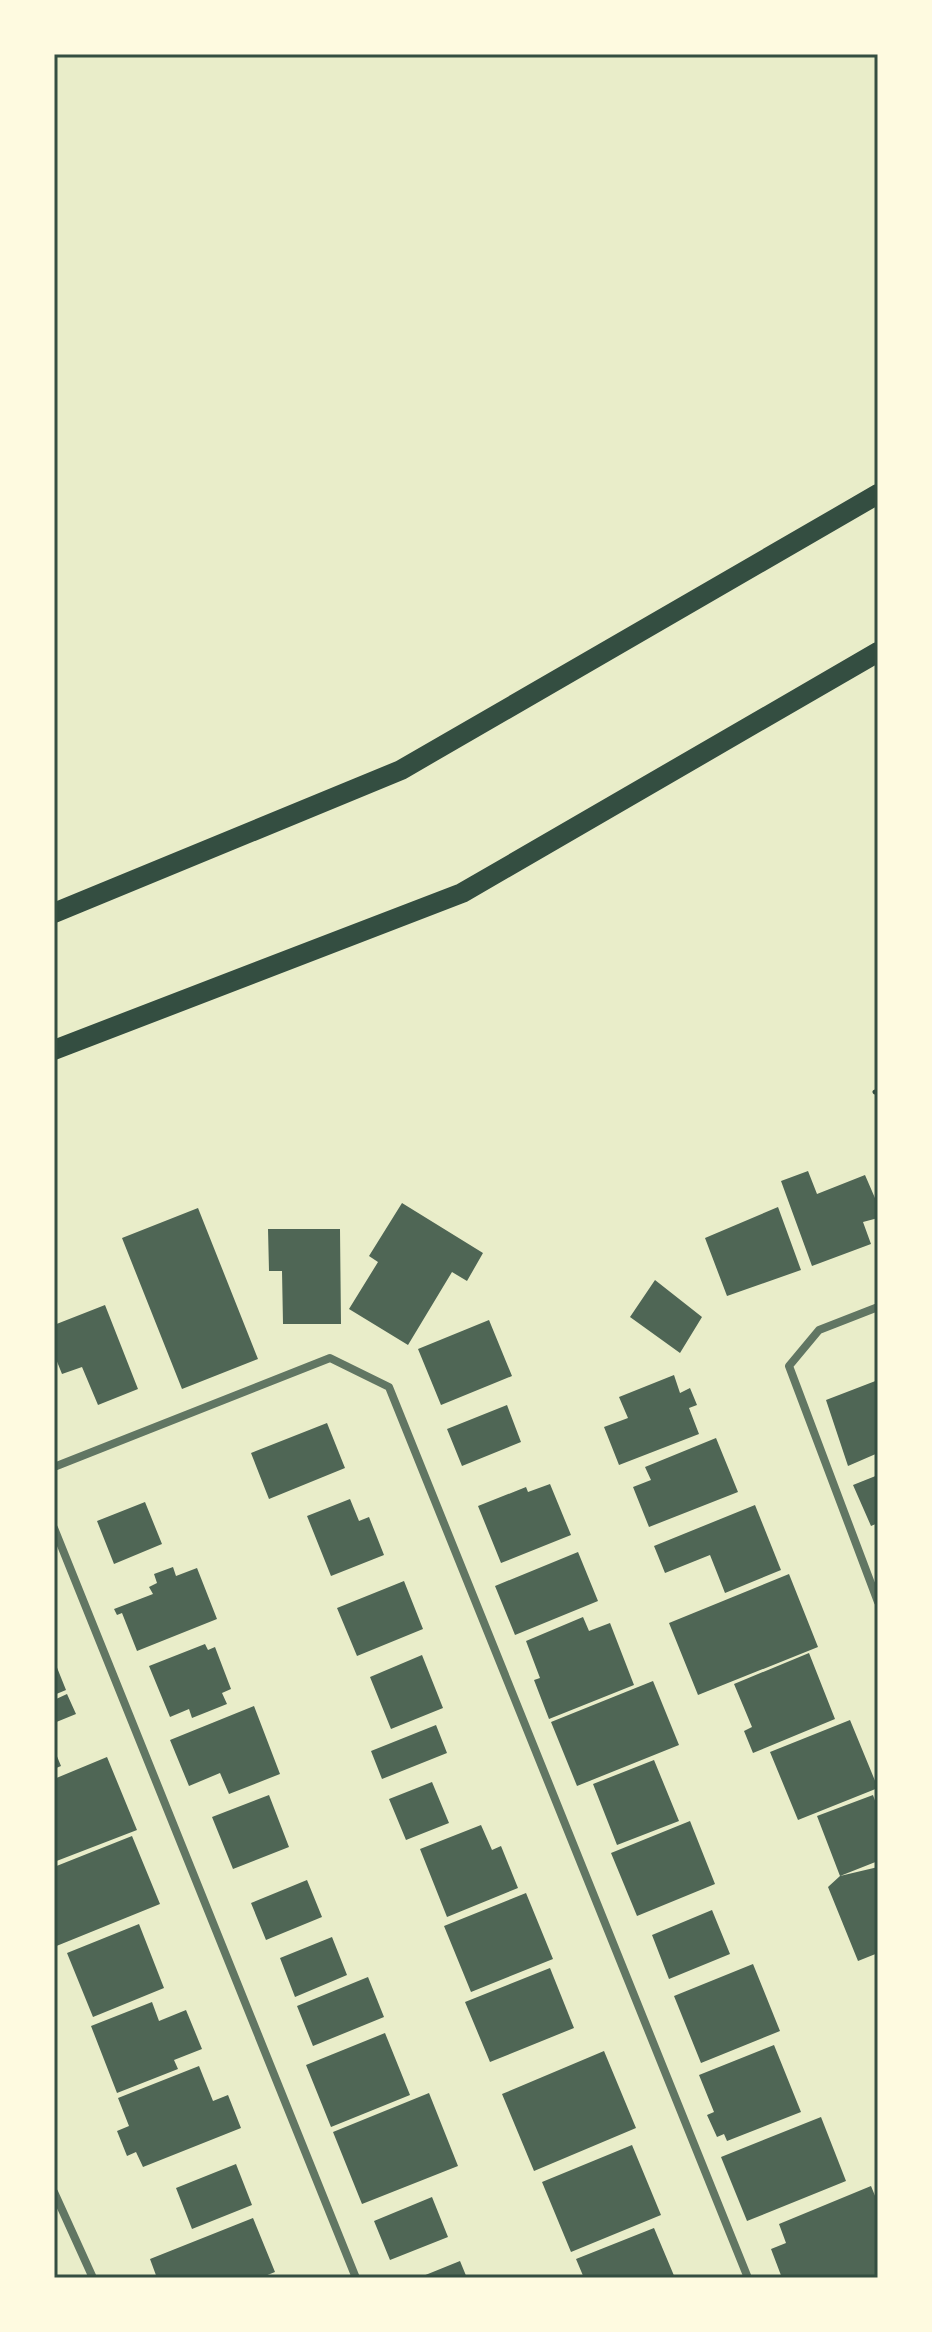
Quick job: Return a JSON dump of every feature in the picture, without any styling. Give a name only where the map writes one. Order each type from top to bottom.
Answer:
[{"type":"main road","points":[[54,913],[401,770],[878,494]]},
{"type":"main road","points":[[54,1050],[462,893],[878,652]]},
{"type":"street","points":[[878,1307],[819,1330],[789,1366],[878,1602]]},
{"type":"street","points":[[54,1467],[330,1358],[389,1387],[748,2278]]},
{"type":"street","points":[[54,1528],[356,2278]]},
{"type":"street","points":[[54,2192],[93,2278]]},
{"type":"building","points":[[808,1171],[817,1194],[865,1175],[878,1205],[878,1218],[863,1222],[871,1244],[812,1266],[781,1181]]},
{"type":"building","points":[[402,1203],[483,1253],[467,1281],[452,1272],[408,1345],[349,1309],[378,1262],[369,1256]]},
{"type":"building","points":[[778,1207],[801,1270],[727,1296],[705,1238]]},
{"type":"building","points":[[198,1208],[258,1359],[182,1389],[122,1238]]},
{"type":"building","points":[[268,1229],[340,1229],[341,1324],[283,1324],[282,1271],[269,1271]]},
{"type":"building","points":[[655,1280],[702,1317],[680,1353],[630,1317]]},
{"type":"building","points":[[105,1305],[138,1389],[98,1405],[82,1367],[62,1374],[54,1354],[54,1325]]},
{"type":"building","points":[[489,1320],[512,1376],[441,1405],[418,1349]]},
{"type":"building","points":[[674,1375],[680,1393],[690,1388],[697,1405],[689,1408],[699,1434],[619,1465],[604,1427],[628,1418],[619,1397]]},
{"type":"building","points":[[878,1380],[878,1453],[848,1466],[826,1400]]},
{"type":"building","points":[[507,1405],[521,1442],[462,1466],[447,1429]]},
{"type":"building","points":[[327,1423],[345,1468],[269,1499],[251,1453]]},
{"type":"building","points":[[716,1438],[738,1492],[649,1527],[633,1487],[651,1480],[645,1467]]},
{"type":"building","points":[[878,1475],[878,1523],[871,1526],[853,1485]]},
{"type":"building","points":[[550,1484],[571,1535],[501,1563],[478,1506],[526,1487],[528,1492]]},
{"type":"building","points":[[350,1499],[359,1521],[369,1517],[384,1555],[331,1576],[307,1516]]},
{"type":"building","points":[[145,1502],[162,1544],[114,1564],[97,1521]]},
{"type":"building","points":[[755,1505],[781,1570],[725,1593],[710,1555],[665,1573],[654,1546]]},
{"type":"building","points":[[578,1552],[598,1601],[515,1635],[495,1586]]},
{"type":"building","points":[[173,1567],[176,1576],[197,1568],[217,1619],[137,1651],[122,1613],[117,1615],[114,1609],[153,1594],[149,1587],[157,1583],[154,1574]]},
{"type":"building","points":[[789,1574],[818,1647],[698,1695],[669,1623]]},
{"type":"building","points":[[404,1581],[423,1629],[357,1656],[337,1608]]},
{"type":"building","points":[[583,1617],[589,1631],[610,1623],[634,1685],[549,1719],[534,1680],[540,1678],[526,1641]]},
{"type":"building","points":[[205,1644],[208,1650],[215,1647],[231,1689],[222,1693],[227,1704],[192,1718],[189,1709],[170,1717],[149,1666]]},
{"type":"building","points":[[809,1653],[835,1719],[753,1753],[744,1731],[752,1727],[734,1684]]},
{"type":"building","points":[[422,1655],[443,1708],[391,1729],[370,1677]]},
{"type":"building","points":[[54,1660],[66,1690],[54,1695]]},
{"type":"building","points":[[653,1681],[679,1745],[577,1786],[551,1722]]},
{"type":"building","points":[[67,1694],[76,1714],[54,1723],[54,1700]]},
{"type":"building","points":[[254,1706],[280,1774],[229,1794],[220,1773],[189,1786],[170,1740]]},
{"type":"building","points":[[850,1720],[878,1788],[798,1820],[770,1752]]},
{"type":"building","points":[[436,1725],[447,1753],[382,1779],[371,1751]]},
{"type":"building","points":[[54,1749],[61,1766],[54,1769]]},
{"type":"building","points":[[107,1757],[137,1830],[54,1862],[54,1779]]},
{"type":"building","points":[[654,1760],[679,1821],[617,1845],[593,1784]]},
{"type":"building","points":[[432,1782],[449,1823],[406,1840],[389,1799]]},
{"type":"building","points":[[269,1795],[289,1847],[233,1869],[212,1817]]},
{"type":"building","points":[[873,1795],[878,1809],[878,1861],[840,1876],[817,1816]]},
{"type":"building","points":[[690,1821],[715,1884],[637,1916],[611,1853]]},
{"type":"building","points":[[481,1825],[492,1850],[501,1846],[518,1888],[447,1917],[420,1849]]},
{"type":"building","points":[[132,1836],[160,1904],[54,1947],[54,1867]]},
{"type":"building","points":[[878,1867],[878,1953],[858,1961],[828,1887],[840,1876]]},
{"type":"building","points":[[307,1880],[322,1917],[266,1940],[251,1903]]},
{"type":"building","points":[[526,1893],[553,1959],[471,1992],[444,1926]]},
{"type":"building","points":[[712,1910],[730,1954],[669,1979],[652,1935]]},
{"type":"building","points":[[139,1924],[164,1988],[93,2017],[67,1953]]},
{"type":"building","points":[[332,1937],[347,1975],[295,1997],[280,1958]]},
{"type":"building","points":[[753,1964],[780,2031],[701,2063],[674,1996]]},
{"type":"building","points":[[550,1968],[574,2028],[490,2062],[465,2002]]},
{"type":"building","points":[[368,1977],[384,2017],[313,2046],[297,2006]]},
{"type":"building","points":[[152,2002],[159,2021],[186,2010],[202,2049],[174,2060],[178,2069],[117,2093],[91,2026]]},
{"type":"building","points":[[385,2033],[410,2095],[331,2127],[306,2065]]},
{"type":"building","points":[[774,2045],[801,2112],[727,2141],[724,2134],[717,2137],[707,2115],[714,2112],[699,2075]]},
{"type":"building","points":[[604,2051],[636,2128],[534,2171],[502,2094]]},
{"type":"building","points":[[199,2066],[213,2101],[228,2095],[241,2128],[143,2167],[136,2152],[127,2156],[117,2131],[129,2126],[118,2098]]},
{"type":"building","points":[[429,2093],[458,2166],[362,2204],[333,2132]]},
{"type":"building","points":[[821,2117],[846,2181],[747,2221],[721,2157]]},
{"type":"building","points":[[632,2145],[661,2215],[571,2252],[542,2182]]},
{"type":"building","points":[[236,2164],[252,2205],[192,2229],[176,2188]]},
{"type":"building","points":[[871,2186],[878,2203],[878,2278],[782,2278],[771,2249],[786,2243],[779,2224]]},
{"type":"building","points":[[432,2197],[448,2237],[390,2260],[374,2221]]},
{"type":"building","points":[[253,2218],[275,2272],[260,2278],[157,2278],[150,2259]]},
{"type":"building","points":[[654,2228],[675,2278],[584,2278],[576,2259]]},
{"type":"building","points":[[460,2261],[467,2278],[418,2278]]}]
